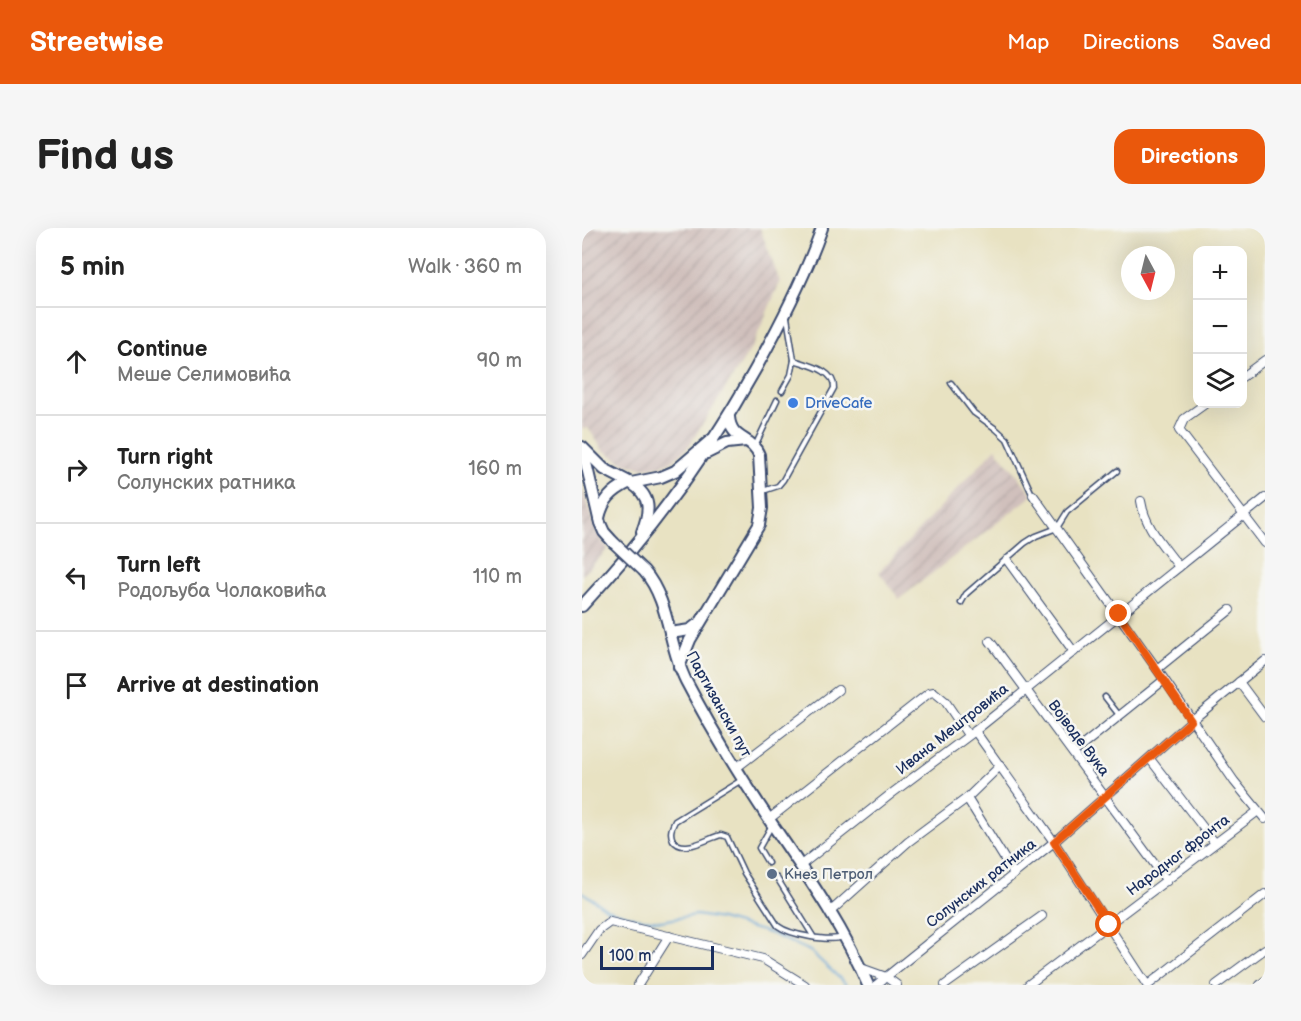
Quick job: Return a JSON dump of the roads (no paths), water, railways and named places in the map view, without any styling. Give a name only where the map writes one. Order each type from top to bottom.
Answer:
[{"type":"main road","points":[[582,606],[664,510],[716,438],[787,312],[822,228]]},
{"type":"main road","points":[[679,667],[685,649],[759,525],[762,513],[759,455],[751,444],[733,431],[729,417]]},
{"type":"main road","points":[[599,518],[602,506],[608,497],[630,483],[661,477],[675,471],[686,463],[699,448],[716,438]]},
{"type":"main road","points":[[705,454],[728,443],[751,444]]},
{"type":"main road","points":[[582,446],[600,465],[643,493],[648,508],[639,538]]},
{"type":"main road","name":"Партизански пут","points":[[582,446],[604,532],[644,571],[657,591],[679,667],[736,768],[831,911],[868,985]]},
{"type":"main road","points":[[670,633],[690,630],[701,621]]},
{"type":"street","points":[[1247,373],[1265,360]]},
{"type":"street","points":[[1199,408],[1184,419],[1179,430],[1265,543]]},
{"type":"street","points":[[1033,495],[1119,614],[1191,721],[1234,781],[1265,819]]},
{"type":"street","name":"Ивана Мештровића","points":[[801,865],[972,733],[1265,498]]},
{"type":"street","points":[[1141,501],[1142,513],[1148,526],[1179,567]]},
{"type":"street","points":[[1007,560],[1074,652]]},
{"type":"street","points":[[1157,669],[1230,610]]},
{"type":"street","name":"Војводе Вука","points":[[990,641],[1167,881]]},
{"type":"street","name":"Солунских ратника","points":[[876,985],[1054,842],[1191,721],[1265,661]]},
{"type":"street","points":[[1073,753],[1164,680]]},
{"type":"street","points":[[1239,682],[1265,717]]},
{"type":"street","points":[[736,768],[838,690]]},
{"type":"street","points":[[771,822],[896,718],[929,693],[934,692],[945,701],[1000,766],[1054,842],[1147,985],[1265,894]]},
{"type":"street","points":[[1150,759],[1215,843]]},
{"type":"street","points":[[831,911],[908,842],[967,798],[1000,766]]},
{"type":"street","points":[[967,798],[1014,874]]},
{"type":"street","name":"Народног фронта","points":[[1028,985],[1258,811]]},
{"type":"street","points":[[945,985],[1042,916]]},
{"type":"street","points":[[582,955],[599,930],[610,922],[763,959],[795,981],[805,985]]},
{"type":"street","points":[[638,985],[669,936]]},
{"type":"street","points":[[1216,985],[1265,949]]},
{"type":"street","points":[[861,968],[886,976],[897,985]]},
{"type":"street","points":[[1260,985],[1265,981]]},
{"type":"lane","points":[[782,391],[791,375],[794,360],[787,312]]},
{"type":"lane","points":[[761,492],[778,486],[783,480],[834,388],[832,378],[827,373],[794,360]]},
{"type":"lane","points":[[951,383],[974,413],[1007,439],[1033,495]]},
{"type":"lane","points":[[751,444],[777,400]]},
{"type":"lane","points":[[961,603],[966,594],[1026,543],[1036,536],[1057,528],[1067,512],[1117,471]]},
{"type":"lane","points":[[1105,698],[1119,716]]},
{"type":"lane","points":[[744,779],[678,819],[672,827],[672,837],[676,843],[683,846],[696,844],[721,834],[727,837],[744,873],[778,926],[786,931],[813,937],[834,939],[844,936]]},
{"type":"lane","points":[[768,863],[759,848],[771,822]]},
{"type":"lane","points":[[777,878],[813,937]]},
{"type":"waterway","points":[[582,892],[607,909],[635,918],[661,921],[696,915],[721,919],[772,934],[810,951],[847,985]]},
{"type":"place","name":"DriveCafe","points":[[793,403]]},
{"type":"place","name":"Кнез Петрол","points":[[772,874]]}]
